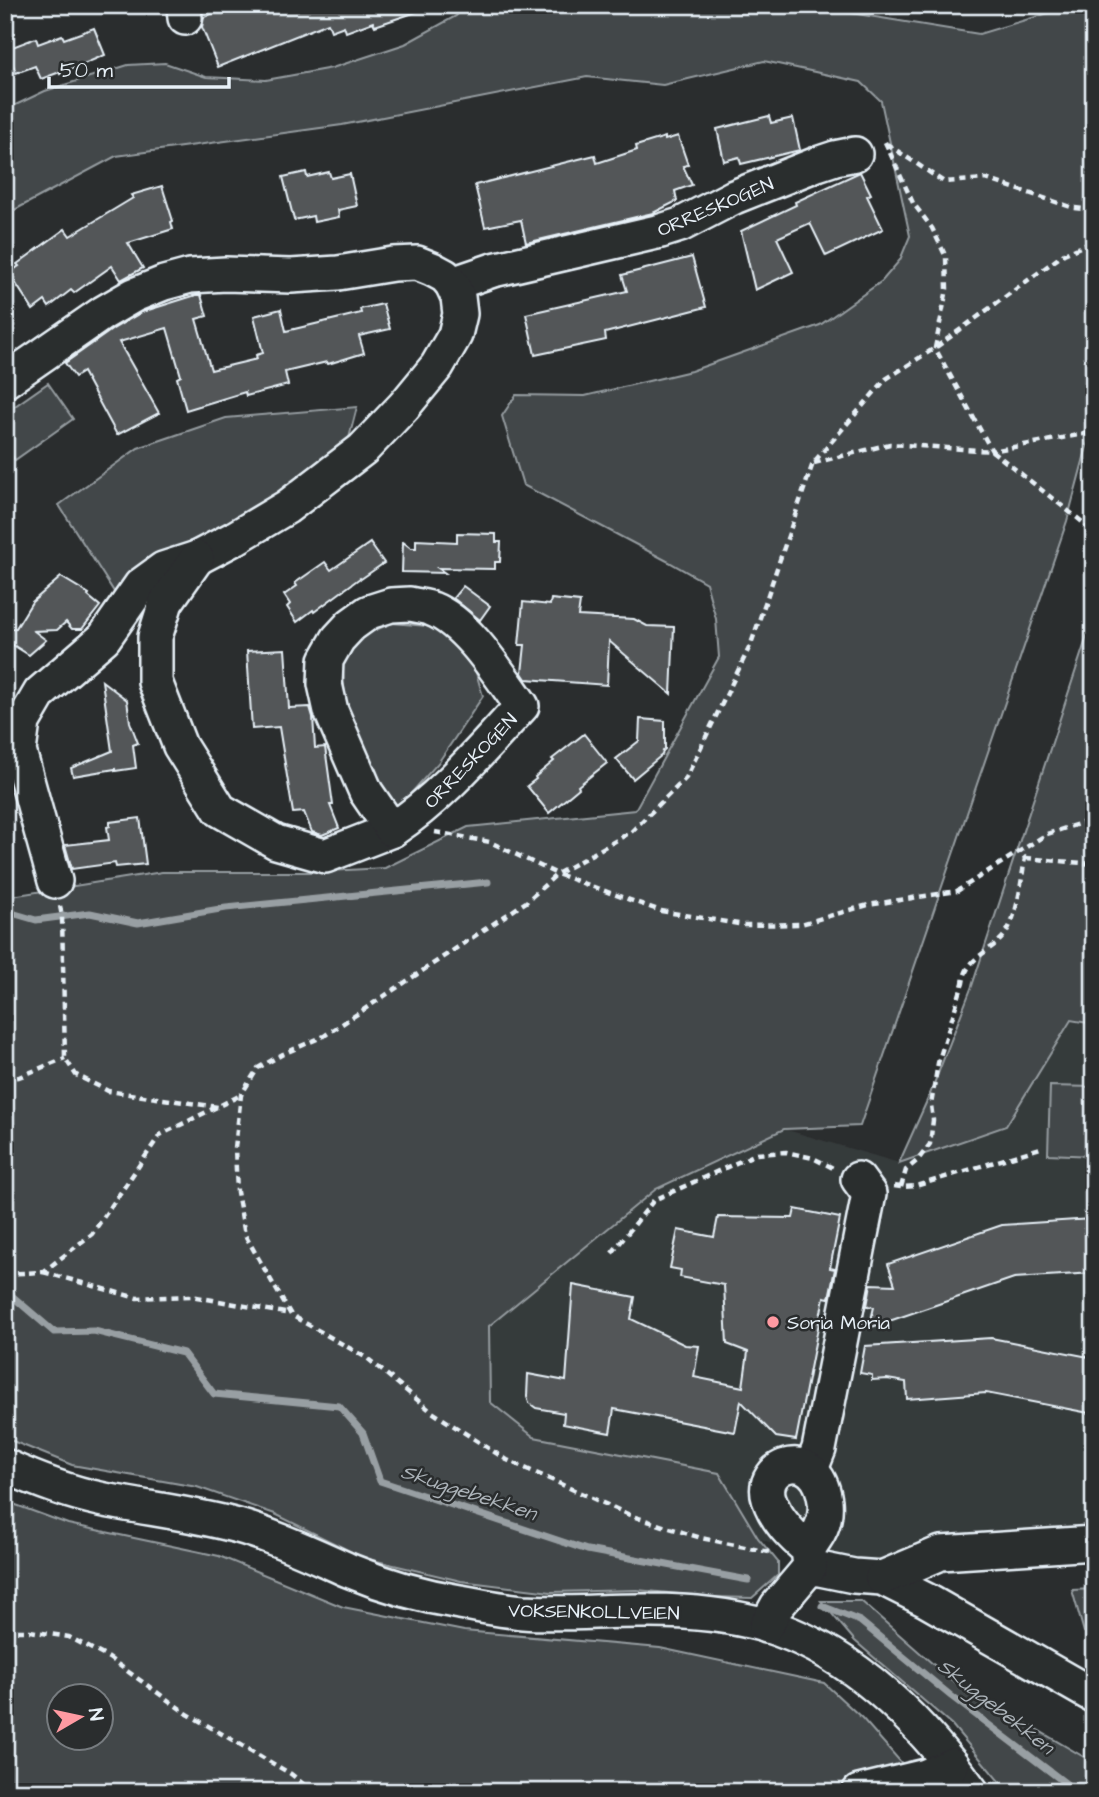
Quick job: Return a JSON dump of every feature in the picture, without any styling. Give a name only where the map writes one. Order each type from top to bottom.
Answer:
[{"type":"street","name":"ORRESKOGEN","points":[[55,881],[18,792],[23,722],[40,693],[104,638],[141,585],[163,569],[197,558],[287,507],[363,449],[437,366],[455,335],[460,314],[458,297],[452,284],[494,270],[680,225],[734,197],[817,164],[855,154]]},
{"type":"street","points":[[5,382],[103,313],[134,295],[190,276],[290,276],[417,263],[445,276],[452,284]]},
{"type":"street","name":"ORRESKOGEN","points":[[197,558],[166,602],[155,637],[155,682],[180,746],[220,810],[276,842],[325,856],[392,830],[415,815],[447,786],[522,706],[478,646],[454,622],[432,609],[410,604],[391,606],[369,612],[351,625],[338,639],[326,660],[325,684],[331,712],[366,792],[392,830]]},
{"type":"street","points":[[811,1469],[819,1449],[869,1194],[858,1179]]},
{"type":"street","points":[[766,1626],[810,1558],[825,1511],[825,1498],[818,1480],[811,1469],[799,1464],[781,1468],[773,1475],[768,1486],[769,1498],[778,1517],[810,1558],[854,1576],[882,1578],[926,1600],[1094,1696]]},
{"type":"street","name":"VOKSENKOLLVEIEN","points":[[5,1466],[76,1493],[190,1514],[248,1529],[399,1588],[456,1602],[523,1612],[682,1612],[744,1620],[788,1633],[820,1649],[874,1685],[918,1724],[972,1792]]},
{"type":"street","points":[[882,1578],[942,1553],[1094,1543]]},
{"type":"street","points":[[859,1792],[926,1776],[952,1765]]},
{"type":"path","points":[[855,154],[885,142]]},
{"type":"path","points":[[885,142],[944,182],[986,179],[1074,208],[1094,210]]},
{"type":"path","points":[[885,142],[913,202],[932,228],[946,257],[947,289],[935,348],[992,452],[1085,524],[1094,536]]},
{"type":"path","points":[[291,1315],[245,1236],[237,1192],[235,1149],[242,1095],[258,1068],[324,1036],[526,902],[557,874],[631,832],[686,778],[751,644],[814,463],[886,379],[935,348],[1064,254],[1094,241]]},
{"type":"path","points":[[814,463],[890,444],[992,452],[1094,432]]},
{"type":"path","points":[[434,832],[490,842],[557,874],[661,911],[744,925],[800,924],[868,905],[957,891],[1047,834],[1094,819]]},
{"type":"path","points":[[1019,851],[1025,858],[1094,864]]},
{"type":"path","points":[[901,1187],[906,1170],[918,1160],[930,1143],[933,1121],[930,1105],[938,1063],[964,972],[978,956],[1003,937],[1016,910],[1025,858]]},
{"type":"path","points":[[55,881],[62,916],[65,1058],[76,1075],[108,1091],[218,1107]]},
{"type":"path","points":[[5,1078],[19,1077],[65,1058]]},
{"type":"path","points":[[43,1272],[92,1234],[160,1135],[242,1095]]},
{"type":"path","points":[[612,1253],[654,1200],[756,1154],[786,1152],[813,1158],[858,1179],[901,1187],[916,1186],[1044,1147]]},
{"type":"path","points":[[5,1274],[43,1272],[136,1298],[191,1296],[291,1315],[368,1358],[432,1412],[507,1460],[632,1516],[701,1538],[810,1558]]},
{"type":"path","points":[[5,1631],[30,1631],[69,1637],[109,1658],[186,1713],[291,1774],[313,1792]]},
{"type":"shaded area","points":[[466,5],[802,5],[979,34],[1075,5],[1080,5],[1094,18],[1094,420],[1067,521],[860,1126],[784,1129],[656,1189],[489,1326],[490,1402],[534,1437],[719,1473],[758,1538],[778,1562],[778,1575],[752,1598],[637,1590],[551,1592],[461,1581],[364,1558],[275,1514],[197,1487],[72,1465],[5,1438],[5,897],[162,872],[309,872],[385,868],[468,827],[635,810],[719,657],[716,619],[706,583],[523,485],[502,416],[516,395],[585,396],[691,371],[820,325],[882,281],[900,260],[910,236],[881,101],[861,82],[764,61],[663,85],[587,77],[342,125],[116,156],[5,215],[5,110],[45,91],[128,65],[165,63],[206,77],[266,80],[332,68],[405,44],[456,16]]},
{"type":"shaded area","points":[[48,383],[73,419],[15,460],[5,445],[5,413]]},
{"type":"shaded area","points":[[357,407],[348,442],[230,526],[118,598],[59,505],[138,448],[226,418]]},
{"type":"shaded area","points":[[1094,615],[1094,1024],[1071,1020],[1006,1126],[899,1163],[930,1094],[972,986]]},
{"type":"shaded area","points":[[392,623],[439,627],[473,663],[483,696],[438,763],[397,809],[371,777],[346,711],[342,660],[359,637]]},
{"type":"shaded area","name":"Soria Moria","points":[[1071,1020],[1094,1024],[1094,1535],[890,1561],[831,1565],[758,1538],[719,1473],[534,1437],[490,1402],[489,1326],[656,1189],[784,1129],[899,1163],[1006,1126]]},
{"type":"shaded area","points":[[1050,1086],[1094,1087],[1094,1156],[1048,1154]]},
{"type":"shaded area","points":[[5,1501],[68,1524],[219,1556],[343,1607],[464,1631],[660,1648],[824,1683],[862,1718],[927,1792],[5,1792]]},
{"type":"shaded area","points":[[1094,1589],[1094,1637],[1084,1632],[1072,1590]]},
{"type":"shaded area","points":[[821,1601],[861,1601],[950,1679],[1084,1757],[1094,1755],[1094,1792],[1008,1792],[952,1725],[855,1641]]},
{"type":"building","points":[[233,5],[424,5],[425,9],[375,26],[373,22],[346,32],[344,26],[331,31],[328,23],[218,67],[202,27],[204,17]]},
{"type":"building","points":[[94,28],[105,55],[41,79],[35,66],[16,73],[7,49],[36,38],[38,44],[62,35],[64,39]]},
{"type":"building","points":[[769,116],[771,123],[793,118],[800,150],[741,164],[739,157],[724,161],[717,129]]},
{"type":"building","points":[[678,136],[688,165],[683,166],[692,185],[675,191],[677,201],[653,213],[526,243],[521,220],[485,227],[475,185],[595,155],[597,163],[637,150],[636,146]]},
{"type":"building","points":[[306,172],[307,177],[329,172],[331,178],[350,174],[357,206],[338,210],[339,217],[314,222],[313,216],[294,220],[283,177]]},
{"type":"building","points":[[860,172],[871,194],[867,196],[883,229],[826,256],[810,223],[777,238],[793,272],[755,290],[741,231]]},
{"type":"building","points":[[162,186],[173,229],[128,243],[143,268],[121,280],[112,266],[74,293],[71,290],[49,307],[45,301],[33,310],[9,273],[19,266],[17,264],[65,229],[70,236],[133,198],[131,195]]},
{"type":"building","points":[[692,257],[706,307],[605,333],[606,340],[535,355],[526,314],[627,291],[622,275]]},
{"type":"building","points":[[201,295],[207,316],[196,319],[211,370],[257,359],[256,355],[263,353],[254,316],[281,309],[286,331],[361,313],[360,309],[383,304],[390,329],[359,336],[364,353],[328,364],[327,362],[285,372],[288,385],[246,396],[245,392],[186,410],[177,378],[181,376],[167,328],[119,342],[159,413],[117,435],[83,372],[75,377],[65,363],[142,312]]},
{"type":"building","points":[[457,533],[496,534],[496,542],[501,542],[500,562],[495,562],[495,569],[438,568],[445,573],[402,572],[403,542],[416,548],[416,540],[457,542]]},
{"type":"building","points":[[370,543],[384,563],[297,622],[287,607],[290,604],[284,595],[297,586],[295,583],[325,562],[331,570]]},
{"type":"building","points":[[61,577],[89,594],[100,606],[82,629],[72,629],[66,622],[57,630],[34,631],[46,640],[29,655],[5,640],[5,629],[16,628],[32,602]]},
{"type":"building","points":[[463,586],[490,606],[480,620],[453,598]]},
{"type":"building","points":[[551,599],[580,602],[578,616],[634,619],[647,626],[674,627],[671,694],[609,641],[607,685],[526,679],[522,673],[525,645],[519,645],[523,602],[550,605]]},
{"type":"building","points":[[285,649],[289,708],[310,707],[315,748],[325,747],[333,805],[330,805],[339,828],[322,835],[312,832],[304,812],[293,813],[279,727],[252,729],[247,651]]},
{"type":"building","points":[[102,681],[127,700],[130,722],[138,743],[133,745],[136,768],[73,776],[71,768],[112,751]]},
{"type":"building","points":[[640,719],[665,721],[665,749],[662,755],[633,779],[616,759],[639,741]]},
{"type":"building","points":[[584,734],[607,763],[549,813],[527,786],[554,761],[552,759]]},
{"type":"building","points":[[140,818],[146,864],[116,867],[115,863],[72,869],[65,845],[109,840],[107,827],[110,822]]},
{"type":"building","name":"Soria Moria","points":[[795,1209],[840,1218],[830,1268],[835,1269],[829,1298],[824,1297],[796,1440],[776,1437],[741,1401],[735,1432],[614,1409],[610,1433],[563,1424],[564,1413],[536,1408],[529,1403],[528,1374],[566,1381],[573,1285],[635,1297],[631,1319],[685,1345],[699,1346],[694,1377],[743,1387],[748,1352],[727,1344],[724,1285],[680,1277],[681,1270],[670,1268],[678,1230],[714,1237],[718,1217],[793,1218]]},
{"type":"building","points":[[1091,1219],[1094,1273],[1014,1278],[869,1328],[874,1307],[867,1306],[871,1284],[895,1285],[888,1264],[1002,1225]]},
{"type":"building","points":[[991,1338],[1094,1358],[1094,1414],[986,1393],[907,1399],[906,1382],[872,1380],[872,1375],[860,1373],[865,1346]]},
{"type":"waterway","points":[[5,911],[36,920],[90,913],[138,923],[226,908],[488,882]]},
{"type":"waterway","name":"Skuggebekken","points":[[5,1290],[54,1332],[94,1331],[183,1353],[214,1394],[339,1406],[363,1433],[380,1481],[587,1550],[748,1580]]},
{"type":"waterway","name":"Skuggebekken","points":[[822,1606],[860,1621],[951,1696],[1077,1792]]},
{"type":"place","name":"Soria Moria","points":[[773,1322]]}]
